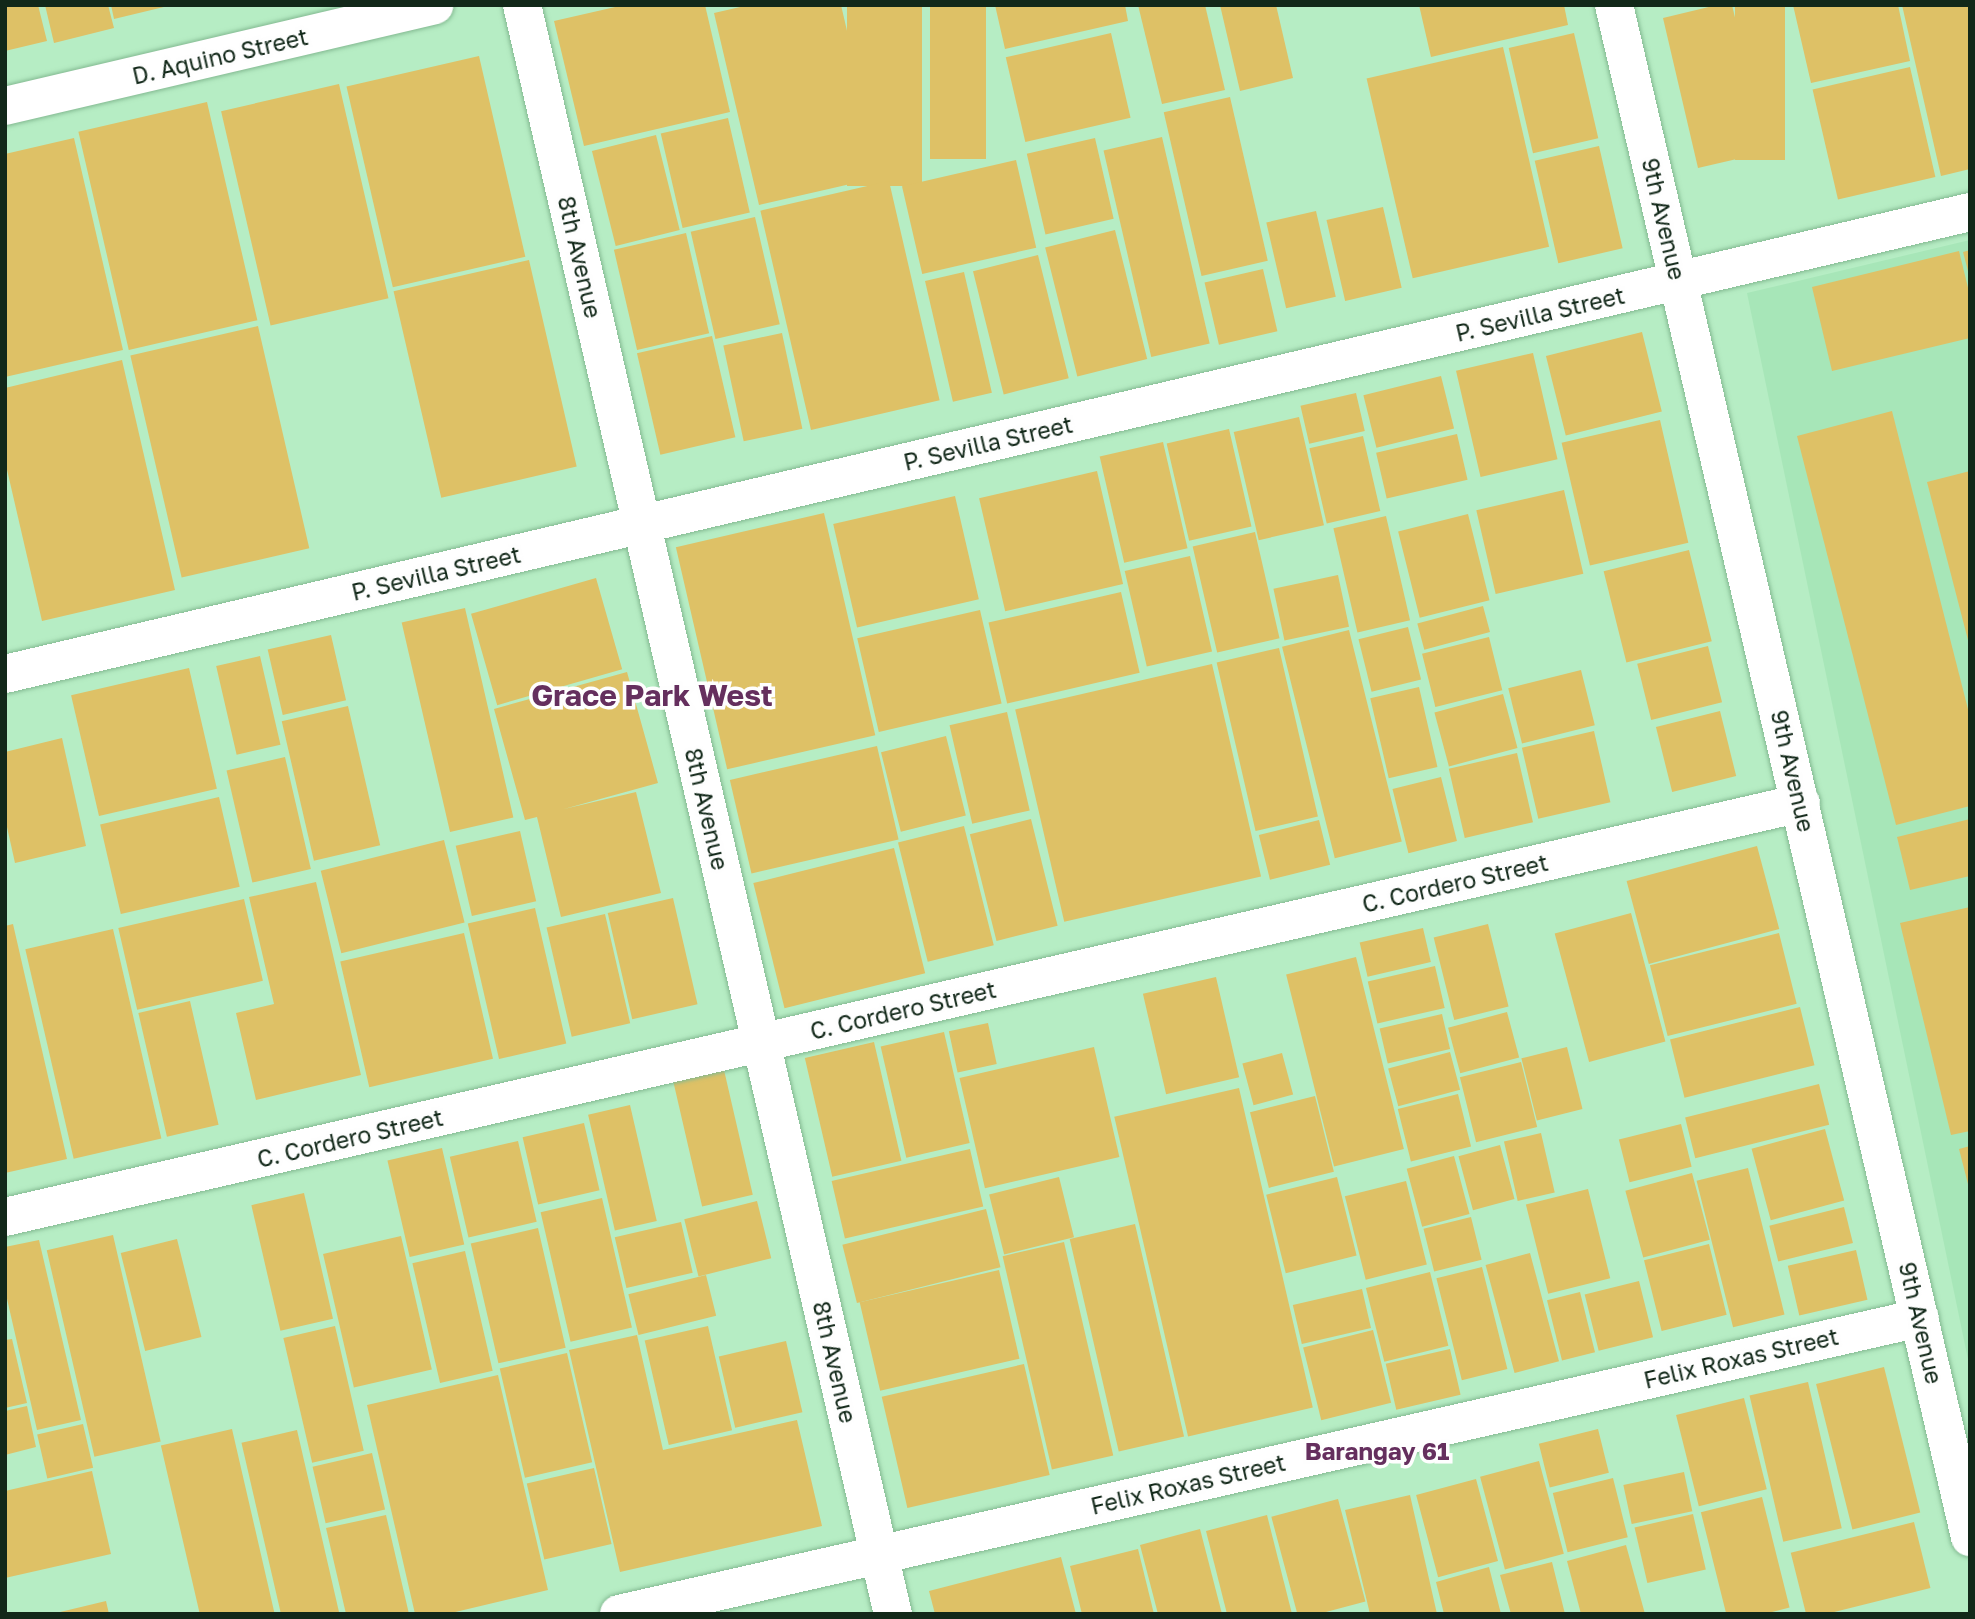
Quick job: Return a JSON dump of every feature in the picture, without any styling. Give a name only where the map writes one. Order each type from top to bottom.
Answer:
[{"type":"street","name":"D. Aquino Street","points":[[5,106],[434,5]]},
{"type":"street","name":"8th Avenue","points":[[522,5],[893,1614]]},
{"type":"street","name":"9th Avenue","points":[[1614,5],[1970,1537]]},
{"type":"street","name":"P. Sevilla Street","points":[[5,674],[1970,212]]},
{"type":"street","name":"C. Cordero Street","points":[[5,1217],[1801,803]]},
{"type":"street","name":"Felix Roxas Street","points":[[619,1614],[1920,1318]]},
{"type":"shaded area","points":[[1970,240],[1970,1369],[1747,293]]},
{"type":"building","points":[[5,5],[38,5],[47,41],[5,51]]},
{"type":"building","points":[[45,5],[108,5],[114,28],[54,43]]},
{"type":"building","points":[[111,5],[168,5],[168,6],[114,19]]},
{"type":"building","points":[[624,5],[705,5],[730,112],[584,146],[554,21]]},
{"type":"building","points":[[749,5],[841,5],[881,177],[759,205],[714,13]]},
{"type":"building","points":[[847,5],[922,5],[922,186],[847,186]]},
{"type":"building","points":[[930,5],[986,5],[986,159],[930,159]]},
{"type":"building","points":[[995,5],[1125,5],[1128,21],[1005,49]]},
{"type":"building","points":[[1138,5],[1205,5],[1225,90],[1162,104]]},
{"type":"building","points":[[1220,5],[1276,5],[1293,78],[1240,91]]},
{"type":"building","points":[[1419,5],[1564,5],[1568,25],[1431,57]]},
{"type":"building","points":[[1717,5],[1732,5],[1767,152],[1698,168],[1663,18]]},
{"type":"building","points":[[1735,5],[1785,5],[1785,160],[1735,160]]},
{"type":"building","points":[[1793,5],[1898,5],[1910,61],[1811,83]]},
{"type":"building","points":[[1902,5],[1970,5],[1970,169],[1941,176]]},
{"type":"building","points":[[1111,33],[1131,118],[1025,142],[1006,57]]},
{"type":"building","points":[[1574,33],[1598,138],[1533,153],[1509,48]]},
{"type":"building","points":[[1503,47],[1549,247],[1413,278],[1367,78]]},
{"type":"building","points":[[479,56],[525,257],[393,287],[346,87]]},
{"type":"building","points":[[1910,67],[1935,177],[1838,200],[1813,89]]},
{"type":"building","points":[[339,84],[388,298],[271,326],[221,111]]},
{"type":"building","points":[[1230,97],[1268,261],[1202,276],[1164,112]]},
{"type":"building","points":[[207,102],[257,320],[129,350],[78,132]]},
{"type":"building","points":[[728,118],[750,213],[683,228],[661,134]]},
{"type":"building","points":[[656,135],[680,230],[616,246],[592,151]]},
{"type":"building","points":[[1162,137],[1210,344],[1151,357],[1104,150]]},
{"type":"building","points":[[74,138],[123,350],[5,377],[5,154]]},
{"type":"building","points":[[1095,138],[1114,219],[1045,235],[1027,154]]},
{"type":"building","points":[[1599,146],[1623,248],[1558,263],[1535,161]]},
{"type":"building","points":[[1016,160],[1036,248],[922,274],[902,186]]},
{"type":"building","points":[[889,181],[940,400],[811,430],[760,211]]},
{"type":"building","points":[[1383,207],[1402,288],[1345,301],[1326,220]]},
{"type":"building","points":[[1316,211],[1336,297],[1286,308],[1266,222]]},
{"type":"building","points":[[755,217],[780,324],[715,339],[691,232]]},
{"type":"building","points":[[1115,230],[1147,359],[1077,376],[1045,247]]},
{"type":"building","points":[[686,233],[709,333],[637,350],[614,250]]},
{"type":"building","points":[[1970,250],[1970,275],[1969,275],[1963,252]]},
{"type":"building","points":[[1959,251],[1970,296],[1970,338],[1832,371],[1812,287]]},
{"type":"building","points":[[1038,255],[1069,378],[1004,394],[973,271]]},
{"type":"building","points":[[529,260],[577,467],[441,498],[394,291]]},
{"type":"building","points":[[1263,269],[1277,331],[1219,345],[1205,282]]},
{"type":"building","points":[[964,272],[992,393],[953,402],[925,281]]},
{"type":"building","points":[[258,326],[309,548],[182,578],[130,355]]},
{"type":"building","points":[[1642,332],[1662,412],[1566,436],[1546,356]]},
{"type":"building","points":[[782,333],[802,429],[744,441],[723,345]]},
{"type":"building","points":[[712,336],[735,437],[660,455],[637,353]]},
{"type":"building","points":[[1533,353],[1558,459],[1481,477],[1456,371]]},
{"type":"building","points":[[122,360],[175,590],[42,621],[5,461],[5,388]]},
{"type":"building","points":[[1441,376],[1454,428],[1376,448],[1363,395]]},
{"type":"building","points":[[1356,393],[1365,431],[1309,444],[1300,406]]},
{"type":"building","points":[[1892,411],[1970,717],[1970,806],[1896,825],[1797,436]]},
{"type":"building","points":[[1299,417],[1324,525],[1259,540],[1234,432]]},
{"type":"building","points":[[1660,420],[1688,543],[1590,565],[1562,443]]},
{"type":"building","points":[[1229,429],[1251,526],[1189,541],[1167,443]]},
{"type":"building","points":[[1457,434],[1468,480],[1387,498],[1376,453]]},
{"type":"building","points":[[1363,436],[1380,511],[1327,523],[1309,448]]},
{"type":"building","points":[[1163,442],[1188,548],[1124,563],[1100,457]]},
{"type":"building","points":[[1097,471],[1123,584],[1005,611],[979,498]]},
{"type":"building","points":[[1970,471],[1970,644],[1969,644],[1927,482]]},
{"type":"building","points":[[1564,490],[1583,574],[1496,594],[1476,510]]},
{"type":"building","points":[[955,496],[979,599],[857,627],[833,524]]},
{"type":"building","points":[[824,513],[875,735],[727,769],[676,547]]},
{"type":"building","points":[[1468,514],[1490,600],[1420,618],[1398,531]]},
{"type":"building","points":[[1386,516],[1410,620],[1357,632],[1333,528]]},
{"type":"building","points":[[1255,532],[1280,638],[1217,653],[1193,546]]},
{"type":"building","points":[[1689,550],[1712,641],[1626,662],[1604,571]]},
{"type":"building","points":[[1190,556],[1212,651],[1147,667],[1125,571]]},
{"type":"building","points":[[1338,575],[1349,627],[1284,641],[1273,589]]},
{"type":"building","points":[[596,578],[622,669],[497,705],[471,614]]},
{"type":"building","points":[[1121,592],[1140,673],[1007,703],[988,623]]},
{"type":"building","points":[[1483,606],[1490,632],[1424,650],[1417,624]]},
{"type":"building","points":[[465,608],[513,817],[450,832],[402,623]]},
{"type":"building","points":[[980,610],[1002,704],[879,732],[857,638]]},
{"type":"building","points":[[1408,627],[1421,679],[1372,692],[1359,639]]},
{"type":"building","points":[[1349,630],[1402,842],[1335,858],[1282,647]]},
{"type":"building","points":[[331,635],[346,700],[283,715],[268,650]]},
{"type":"building","points":[[1489,637],[1502,690],[1435,707],[1422,654]]},
{"type":"building","points":[[1708,646],[1722,702],[1651,720],[1637,664]]},
{"type":"building","points":[[1279,648],[1318,817],[1256,831],[1217,662]]},
{"type":"building","points":[[260,656],[280,745],[237,755],[216,666]]},
{"type":"building","points":[[1212,664],[1261,876],[1064,922],[1015,709]]},
{"type":"building","points":[[189,668],[217,789],[99,816],[71,695]]},
{"type":"building","points":[[1581,670],[1595,725],[1522,743],[1508,688]]},
{"type":"building","points":[[627,672],[658,783],[564,809],[636,792],[661,893],[561,917],[537,817],[525,820],[494,709]]},
{"type":"building","points":[[1419,687],[1437,767],[1389,778],[1370,698]]},
{"type":"building","points":[[1503,694],[1517,748],[1449,766],[1434,712]]},
{"type":"building","points":[[348,706],[380,845],[314,861],[282,721]]},
{"type":"building","points":[[1720,711],[1736,776],[1672,792],[1656,727]]},
{"type":"building","points":[[1007,712],[1030,810],[972,824],[950,725]]},
{"type":"building","points":[[1594,731],[1610,802],[1538,819],[1522,748]]},
{"type":"building","points":[[946,736],[966,816],[901,832],[881,752]]},
{"type":"building","points":[[62,738],[86,846],[15,863],[5,818],[5,752]]},
{"type":"building","points":[[877,746],[899,840],[751,874],[730,780]]},
{"type":"building","points":[[1517,753],[1533,822],[1465,838],[1449,769]]},
{"type":"building","points":[[285,757],[311,869],[252,883],[227,770]]},
{"type":"building","points":[[1441,777],[1457,841],[1408,853],[1392,789]]},
{"type":"building","points":[[219,797],[240,887],[121,914],[100,824]]},
{"type":"building","points":[[1031,819],[1058,926],[996,941],[970,834]]},
{"type":"building","points":[[1970,819],[1970,876],[1910,890],[1897,837]]},
{"type":"building","points":[[1319,820],[1330,865],[1270,880],[1259,835]]},
{"type":"building","points":[[964,826],[994,945],[928,962],[898,842]]},
{"type":"building","points":[[520,831],[536,901],[472,916],[456,846]]},
{"type":"building","points":[[444,840],[465,922],[341,953],[321,871]]},
{"type":"building","points":[[1757,846],[1779,929],[1649,964],[1627,881]]},
{"type":"building","points":[[894,848],[925,973],[785,1008],[753,883]]},
{"type":"building","points":[[316,882],[361,1075],[256,1100],[236,1013],[274,1004],[249,897]]},
{"type":"building","points":[[673,898],[698,1004],[632,1019],[608,913]]},
{"type":"building","points":[[244,899],[263,981],[137,1010],[118,928]]},
{"type":"building","points":[[1970,907],[1970,1131],[1951,1135],[1900,923]]},
{"type":"building","points":[[535,908],[566,1043],[499,1059],[468,924]]},
{"type":"building","points":[[1631,913],[1665,1041],[1589,1062],[1555,933]]},
{"type":"building","points":[[605,914],[630,1023],[572,1037],[547,927]]},
{"type":"building","points":[[13,924],[67,1159],[5,1173],[5,926]]},
{"type":"building","points":[[1488,924],[1509,1006],[1454,1020],[1434,938]]},
{"type":"building","points":[[1423,928],[1431,962],[1368,977],[1360,943]]},
{"type":"building","points":[[113,929],[161,1138],[74,1159],[25,949]]},
{"type":"building","points":[[464,933],[493,1059],[369,1087],[340,962]]},
{"type":"building","points":[[1779,933],[1797,1004],[1668,1036],[1650,965]]},
{"type":"building","points":[[1356,957],[1404,1149],[1334,1167],[1286,974]]},
{"type":"building","points":[[1435,966],[1445,1008],[1377,1023],[1368,982]]},
{"type":"building","points":[[1216,977],[1239,1077],[1166,1094],[1143,994]]},
{"type":"building","points":[[190,1001],[219,1125],[167,1137],[138,1013]]},
{"type":"building","points":[[1800,1007],[1815,1065],[1684,1098],[1670,1039]]},
{"type":"building","points":[[1507,1012],[1519,1057],[1460,1073],[1448,1028]]},
{"type":"building","points":[[1442,1014],[1450,1049],[1388,1063],[1380,1028]]},
{"type":"building","points":[[988,1023],[997,1064],[958,1072],[949,1031]]},
{"type":"building","points":[[944,1032],[970,1143],[906,1158],[881,1047]]},
{"type":"building","points":[[874,1042],[901,1161],[832,1177],[805,1058]]},
{"type":"building","points":[[1094,1047],[1119,1157],[985,1188],[960,1078]]},
{"type":"building","points":[[1567,1047],[1582,1109],[1537,1120],[1521,1058]]},
{"type":"building","points":[[1450,1052],[1460,1090],[1398,1106],[1388,1069]]},
{"type":"building","points":[[1282,1053],[1293,1095],[1254,1105],[1242,1064]]},
{"type":"building","points":[[1521,1062],[1537,1127],[1476,1142],[1460,1077]]},
{"type":"building","points":[[724,1070],[753,1195],[702,1206],[673,1082]]},
{"type":"building","points":[[1819,1084],[1829,1125],[1695,1158],[1685,1117]]},
{"type":"building","points":[[1239,1088],[1313,1408],[1188,1436],[1114,1117]]},
{"type":"building","points":[[1458,1094],[1471,1146],[1411,1161],[1398,1109]]},
{"type":"building","points":[[1315,1096],[1334,1172],[1269,1188],[1250,1112]]},
{"type":"building","points":[[630,1105],[657,1221],[615,1231],[588,1115]]},
{"type":"building","points":[[584,1123],[600,1190],[538,1204],[523,1137]]},
{"type":"building","points":[[1681,1124],[1692,1167],[1630,1182],[1619,1139]]},
{"type":"building","points":[[1825,1129],[1844,1200],[1771,1220],[1752,1149]]},
{"type":"building","points":[[1541,1133],[1555,1192],[1518,1201],[1504,1142]]},
{"type":"building","points":[[518,1141],[537,1222],[468,1238],[450,1157]]},
{"type":"building","points":[[1500,1145],[1514,1199],[1473,1210],[1458,1156]]},
{"type":"building","points":[[1970,1146],[1970,1188],[1969,1188],[1959,1149]]},
{"type":"building","points":[[442,1148],[464,1244],[410,1257],[387,1161]]},
{"type":"building","points":[[970,1149],[983,1206],[845,1238],[832,1181]]},
{"type":"building","points":[[1454,1156],[1470,1214],[1422,1227],[1407,1169]]},
{"type":"building","points":[[1748,1168],[1785,1315],[1733,1327],[1697,1181]]},
{"type":"building","points":[[1692,1173],[1710,1240],[1643,1258],[1625,1191]]},
{"type":"building","points":[[1059,1177],[1074,1237],[1004,1255],[989,1194]]},
{"type":"building","points":[[1337,1177],[1357,1256],[1286,1273],[1266,1195]]},
{"type":"building","points":[[1406,1181],[1427,1264],[1366,1280],[1345,1196]]},
{"type":"building","points":[[1588,1189],[1610,1278],[1548,1294],[1526,1204]]},
{"type":"building","points":[[304,1193],[333,1319],[280,1331],[251,1205]]},
{"type":"building","points":[[602,1198],[632,1328],[571,1342],[541,1212]]},
{"type":"building","points":[[757,1201],[771,1258],[699,1276],[684,1219]]},
{"type":"building","points":[[1844,1207],[1853,1243],[1778,1262],[1769,1226]]},
{"type":"building","points":[[986,1209],[1001,1267],[857,1303],[842,1245]]},
{"type":"building","points":[[1471,1217],[1482,1260],[1434,1272],[1423,1229]]},
{"type":"building","points":[[681,1222],[693,1273],[626,1288],[615,1237]]},
{"type":"building","points":[[1135,1224],[1184,1436],[1119,1451],[1070,1239]]},
{"type":"building","points":[[538,1228],[566,1348],[498,1363],[471,1244]]},
{"type":"building","points":[[113,1235],[161,1442],[94,1457],[47,1250]]},
{"type":"building","points":[[401,1236],[432,1369],[354,1387],[323,1254]]},
{"type":"building","points":[[177,1239],[201,1337],[145,1351],[121,1253]]},
{"type":"building","points":[[39,1240],[81,1420],[37,1430],[5,1290],[5,1247]]},
{"type":"building","points":[[1064,1242],[1113,1455],[1052,1470],[1003,1256]]},
{"type":"building","points":[[1709,1244],[1727,1315],[1662,1331],[1644,1260]]},
{"type":"building","points":[[1856,1250],[1867,1300],[1799,1315],[1788,1266]]},
{"type":"building","points":[[465,1251],[493,1371],[440,1383],[412,1263]]},
{"type":"building","points":[[1530,1253],[1559,1361],[1515,1373],[1486,1265]]},
{"type":"building","points":[[1482,1267],[1507,1369],[1462,1380],[1436,1278]]},
{"type":"building","points":[[999,1270],[1019,1359],[880,1391],[860,1302]]},
{"type":"building","points":[[1430,1272],[1448,1346],[1384,1362],[1366,1288]]},
{"type":"building","points":[[706,1275],[716,1316],[639,1335],[628,1294]]},
{"type":"building","points":[[1639,1281],[1653,1337],[1599,1351],[1585,1295]]},
{"type":"building","points":[[1362,1289],[1371,1328],[1302,1344],[1293,1305]]},
{"type":"building","points":[[1580,1292],[1595,1352],[1562,1360],[1547,1300]]},
{"type":"building","points":[[335,1326],[364,1451],[312,1463],[283,1338]]},
{"type":"building","points":[[708,1326],[732,1430],[669,1445],[645,1341]]},
{"type":"building","points":[[1373,1330],[1391,1403],[1321,1420],[1303,1347]]},
{"type":"building","points":[[637,1335],[663,1450],[797,1420],[822,1526],[620,1572],[569,1350]]},
{"type":"building","points":[[12,1339],[27,1403],[5,1408],[5,1340]]},
{"type":"building","points":[[786,1341],[802,1412],[735,1428],[719,1357]]},
{"type":"building","points":[[1450,1349],[1461,1395],[1396,1410],[1386,1364]]},
{"type":"building","points":[[567,1353],[592,1462],[525,1478],[500,1369]]},
{"type":"building","points":[[1024,1364],[1050,1475],[907,1508],[882,1397]]},
{"type":"building","points":[[1884,1367],[1920,1513],[1852,1529],[1816,1384]]},
{"type":"building","points":[[498,1375],[548,1590],[447,1614],[415,1614],[367,1405]]},
{"type":"building","points":[[1808,1382],[1842,1528],[1783,1542],[1750,1395]]},
{"type":"building","points":[[1744,1398],[1767,1489],[1699,1506],[1676,1415]]},
{"type":"building","points":[[27,1406],[36,1447],[5,1455],[5,1411]]},
{"type":"building","points":[[83,1424],[93,1468],[47,1478],[37,1435]]},
{"type":"building","points":[[232,1429],[275,1614],[200,1614],[161,1445]]},
{"type":"building","points":[[1598,1429],[1609,1473],[1550,1487],[1539,1444]]},
{"type":"building","points":[[297,1430],[339,1614],[281,1614],[241,1443]]},
{"type":"building","points":[[372,1453],[385,1510],[326,1523],[313,1467]]},
{"type":"building","points":[[1539,1461],[1564,1554],[1505,1570],[1480,1477]]},
{"type":"building","points":[[594,1468],[612,1544],[544,1560],[527,1484]]},
{"type":"building","points":[[92,1471],[111,1554],[5,1578],[5,1491]]},
{"type":"building","points":[[1684,1472],[1692,1511],[1632,1524],[1623,1485]]},
{"type":"building","points":[[1613,1478],[1628,1537],[1568,1552],[1553,1493]]},
{"type":"building","points":[[1476,1479],[1498,1561],[1438,1577],[1416,1495]]},
{"type":"building","points":[[1410,1495],[1437,1614],[1370,1614],[1345,1510]]},
{"type":"building","points":[[1762,1497],[1790,1608],[1764,1614],[1726,1614],[1701,1512]]},
{"type":"building","points":[[1338,1499],[1365,1601],[1318,1614],[1297,1614],[1271,1517]]},
{"type":"building","points":[[1693,1514],[1706,1570],[1647,1583],[1635,1527]]},
{"type":"building","points":[[386,1515],[409,1614],[346,1614],[326,1528]]},
{"type":"building","points":[[1267,1515],[1292,1614],[1227,1614],[1206,1531]]},
{"type":"building","points":[[1914,1522],[1930,1588],[1826,1614],[1806,1614],[1791,1553]]},
{"type":"building","points":[[1200,1529],[1222,1614],[1158,1614],[1140,1545]]},
{"type":"building","points":[[1626,1545],[1645,1614],[1581,1614],[1567,1561]]},
{"type":"building","points":[[1138,1549],[1154,1614],[1082,1614],[1070,1566]]},
{"type":"building","points":[[1061,1557],[1076,1614],[935,1614],[929,1591]]},
{"type":"building","points":[[1552,1562],[1565,1614],[1511,1614],[1500,1575]]},
{"type":"building","points":[[1489,1567],[1501,1614],[1444,1614],[1436,1582]]},
{"type":"building","points":[[106,1601],[109,1614],[56,1614],[56,1613]]},
{"type":"district","name":"Grace Park West","points":[[652,695]]},
{"type":"district","name":"Barangay 61","points":[[1377,1451]]}]
